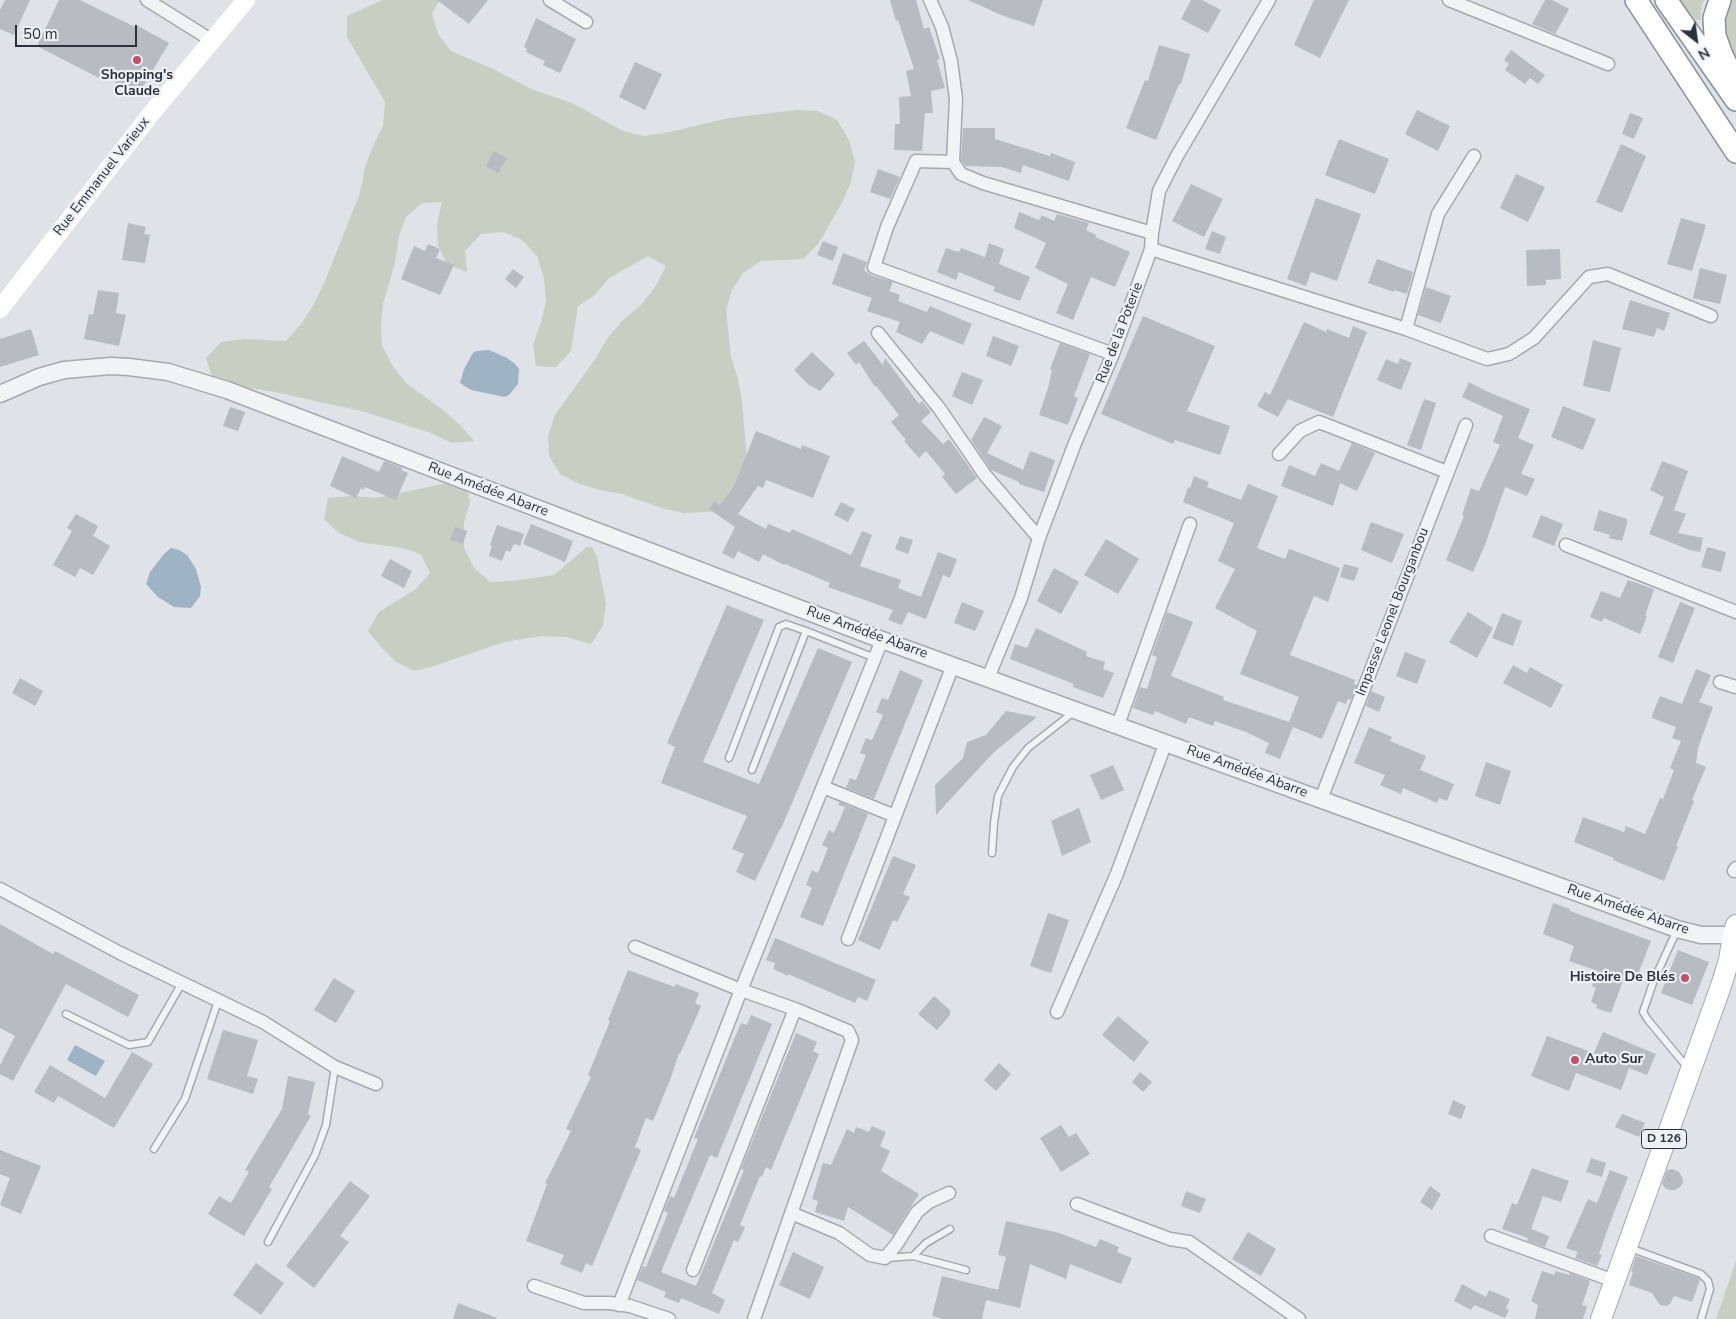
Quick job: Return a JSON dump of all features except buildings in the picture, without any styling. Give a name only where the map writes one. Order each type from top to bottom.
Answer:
[{"type":"highway","points":[[1636,0],[1736,152]]},
{"type":"highway","points":[[1666,0],[1736,100]]},
{"type":"highway","points":[[1720,0],[1714,18],[1715,36],[1736,85]]},
{"type":"main road","name":"Rue Emmanuel Varieux","points":[[0,309],[144,122],[246,0]]},
{"type":"main road","name":"D 126","points":[[1601,1319],[1730,960],[1735,932]]},
{"type":"street","points":[[147,0],[211,40]]},
{"type":"street","points":[[550,0],[586,22]]},
{"type":"street","points":[[930,0],[942,28],[951,61],[956,99],[952,162],[961,174],[983,183],[1152,234]]},
{"type":"street","name":"Rue de la Poterie","points":[[988,678],[1021,598],[1039,538],[1075,443],[1113,354],[1152,249],[1152,234],[1159,191],[1177,156],[1269,0]]},
{"type":"street","points":[[1449,0],[1608,64]]},
{"type":"street","points":[[1406,329],[1438,214],[1474,156]]},
{"type":"street","points":[[952,162],[916,161],[887,227],[874,267],[1113,354]]},
{"type":"street","points":[[1152,249],[1406,329],[1487,359],[1509,354],[1534,338],[1589,277],[1608,274],[1711,316]]},
{"type":"street","points":[[878,333],[939,408],[985,475],[1039,538]]},
{"type":"street","name":"Rue Amédée Abarre","points":[[0,394],[39,377],[72,369],[111,366],[128,366],[168,372],[227,390],[882,640],[1677,928],[1701,935],[1735,932]]},
{"type":"street","points":[[1279,454],[1300,431],[1319,422],[1447,472]]},
{"type":"street","name":"Impasse Leonel Bourganbou","points":[[1321,799],[1466,425]]},
{"type":"street","points":[[1118,725],[1190,524]]},
{"type":"street","points":[[1566,545],[1736,612]]},
{"type":"street","points":[[619,1306],[741,990],[882,640]]},
{"type":"street","points":[[848,939],[953,665]]},
{"type":"street","points":[[1720,682],[1736,687]]},
{"type":"street","points":[[1057,1012],[1116,876],[1166,742]]},
{"type":"street","points":[[823,787],[895,816]]},
{"type":"street","points":[[0,889],[120,954],[263,1022],[336,1068],[376,1084]]},
{"type":"street","points":[[635,947],[848,1031],[852,1040],[754,1319]]},
{"type":"street","points":[[693,1270],[794,1009]]},
{"type":"street","points":[[791,1213],[838,1232],[870,1255],[885,1258],[896,1245],[917,1212],[929,1202],[949,1193]]},
{"type":"street","points":[[1077,1204],[1170,1240],[1189,1242],[1299,1319]]},
{"type":"street","points":[[1491,1236],[1614,1281]]},
{"type":"street","points":[[534,1286],[584,1303],[630,1306],[668,1319]]},
{"type":"lane","points":[[729,758],[779,627],[786,624],[806,630],[875,658]]},
{"type":"lane","points":[[752,770],[806,630]]},
{"type":"lane","points":[[992,853],[998,796],[1013,767],[1028,748],[1076,710]]},
{"type":"lane","points":[[1677,928],[1654,980],[1643,1012],[1690,1070]]},
{"type":"lane","points":[[66,1014],[129,1045],[148,1042],[182,983]]},
{"type":"lane","points":[[154,1149],[185,1099],[218,1001]]},
{"type":"lane","points":[[268,1242],[315,1155],[326,1125],[336,1068]]},
{"type":"lane","points":[[913,1256],[926,1244],[950,1229]]},
{"type":"lane","points":[[1627,1246],[1702,1274],[1708,1281],[1710,1289],[1701,1319]]},
{"type":"lane","points":[[885,1258],[913,1256],[966,1270]]},
{"type":"green space","points":[[383,0],[440,0],[432,13],[438,34],[451,51],[493,69],[531,89],[572,103],[623,131],[644,136],[729,118],[796,110],[818,111],[837,120],[849,140],[855,161],[851,182],[842,203],[818,244],[803,259],[761,261],[743,273],[732,290],[726,310],[731,357],[742,401],[748,471],[734,508],[683,513],[662,508],[622,494],[580,484],[561,475],[549,456],[548,435],[555,415],[596,358],[607,339],[622,321],[641,305],[656,286],[666,266],[648,256],[609,278],[595,295],[578,306],[571,351],[556,367],[536,366],[533,345],[546,301],[544,279],[537,256],[522,240],[503,232],[481,234],[465,251],[467,272],[447,264],[438,245],[437,224],[442,202],[422,203],[406,217],[399,236],[395,263],[383,304],[382,345],[392,365],[406,383],[443,410],[474,441],[452,443],[431,433],[365,412],[275,392],[232,385],[212,377],[206,358],[221,342],[244,339],[286,341],[302,323],[325,281],[360,193],[365,167],[383,126],[385,102],[347,37],[347,16]]},
{"type":"green space","points":[[1680,0],[1705,0],[1702,4],[1700,20],[1693,20]]},
{"type":"green space","points":[[1727,0],[1736,0],[1736,70],[1721,35]]},
{"type":"green space","points":[[466,482],[470,502],[464,522],[464,548],[474,568],[490,582],[554,575],[587,547],[592,547],[597,557],[606,603],[603,626],[591,644],[566,637],[542,636],[521,639],[501,643],[414,671],[396,662],[368,631],[379,612],[416,589],[430,573],[421,554],[402,548],[359,542],[339,533],[324,519],[328,498],[351,496],[376,498],[443,484]]},
{"type":"green space","points":[[1736,1261],[1736,1319],[1716,1319]]},
{"type":"water","points":[[489,350],[507,358],[519,369],[518,384],[509,395],[504,397],[471,390],[460,383],[464,369],[473,353]]},
{"type":"water","points":[[171,548],[187,555],[196,569],[201,587],[200,596],[191,608],[174,607],[158,597],[146,584],[150,572]]},
{"type":"water","points":[[75,1045],[105,1061],[96,1076],[67,1060]]},
{"type":"place","name":"Shopping's Claude","points":[[137,60]]},
{"type":"place","name":"Histoire De Blés","points":[[1685,978]]},
{"type":"place","name":"Auto Sur","points":[[1575,1060]]}]
